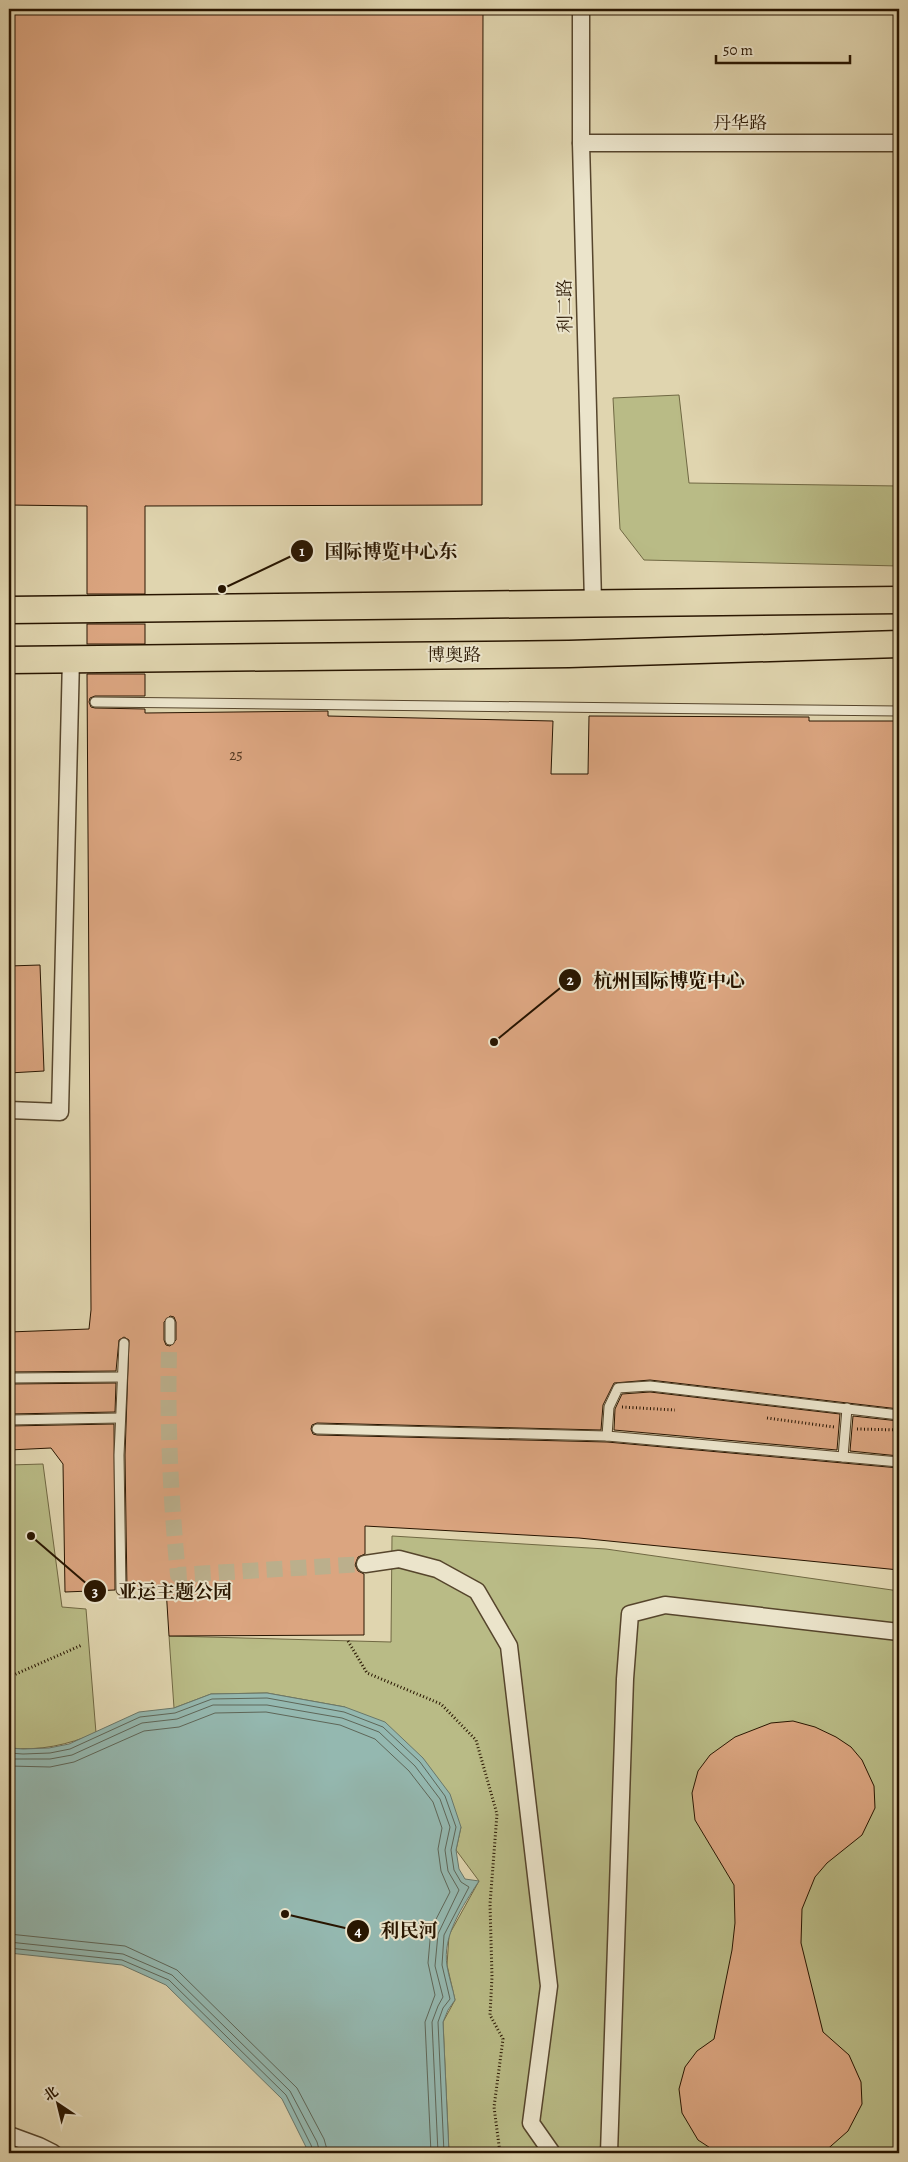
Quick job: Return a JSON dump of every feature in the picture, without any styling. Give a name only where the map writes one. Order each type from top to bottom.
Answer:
[{"type":"main road","points":[[9,610],[899,600]]},
{"type":"main road","name":"博奥路","points":[[9,660],[569,654],[899,644]]},
{"type":"street","name":"利二路","points":[[580,9],[581,143],[593,602]]},
{"type":"street","name":"丹华路","points":[[581,143],[899,143]]},
{"type":"street","points":[[9,1110],[60,1112],[71,658]]},
{"type":"street","points":[[365,1564],[400,1559],[437,1568],[477,1591],[509,1646],[550,1986],[531,2123],[552,2153]]},
{"type":"street","points":[[609,2153],[625,1679],[630,1614],[665,1605],[899,1632]]},
{"type":"street","points":[[9,2135],[53,2153]]},
{"type":"lane","points":[[95,702],[899,710]]},
{"type":"lane","points":[[170,1322],[170,1340]]},
{"type":"lane","points":[[121,1590],[118,1455],[124,1343]]},
{"type":"lane","points":[[11,1378],[122,1377]]},
{"type":"lane","points":[[607,1436],[609,1407],[618,1388],[650,1386],[899,1415]]},
{"type":"lane","points":[[844,1457],[847,1408]]},
{"type":"lane","points":[[9,1420],[120,1418]]},
{"type":"lane","points":[[317,1429],[607,1436],[899,1462]]},
{"type":"path","points":[[609,1407],[675,1410]]},
{"type":"path","points":[[768,1418],[846,1428],[899,1430]]},
{"type":"path","points":[[348,1641],[367,1673],[441,1704],[476,1740],[496,1814],[490,1904],[492,1977],[490,2015],[503,2039],[494,2107],[500,2153]]},
{"type":"path","points":[[9,1677],[82,1645]]},
{"type":"green space","points":[[679,395],[689,483],[899,486],[899,566],[644,560],[620,529],[613,398]]},
{"type":"green space","points":[[43,1464],[62,1607],[86,1609],[96,1733],[75,1741],[43,1748],[9,1748],[9,1465]]},
{"type":"green space","points":[[392,1536],[606,1549],[899,1591],[899,2153],[449,2153],[443,2022],[455,2000],[447,1965],[449,1935],[479,1881],[456,1850],[461,1827],[345,1707],[267,1693],[211,1694],[174,1708],[169,1636],[391,1642]]},
{"type":"water","points":[[267,1693],[345,1707],[385,1722],[423,1758],[450,1794],[461,1827],[456,1850],[459,1869],[465,1879],[479,1881],[455,1921],[446,1954],[455,2000],[443,2022],[449,2153],[309,2153],[282,2099],[166,1985],[122,1965],[9,1953],[9,1748],[49,1748],[69,1744],[139,1712],[174,1708],[211,1694]]},
{"type":"building","points":[[9,9],[483,9],[482,505],[145,506],[145,594],[87,594],[87,506],[9,505]]},
{"type":"building","points":[[87,624],[145,624],[145,644],[87,644]]},
{"type":"building","points":[[87,674],[145,674],[145,696],[95,696],[90,698],[89,702],[91,707],[95,708],[145,709],[145,713],[328,711],[328,716],[553,721],[551,774],[588,774],[589,716],[809,717],[809,721],[899,721],[899,1409],[650,1380],[614,1383],[603,1405],[601,1430],[317,1423],[312,1425],[311,1429],[313,1434],[317,1435],[607,1442],[899,1468],[899,1570],[579,1538],[365,1526],[365,1554],[358,1557],[355,1565],[358,1571],[364,1574],[364,1635],[169,1636],[166,1588],[127,1590],[125,1455],[129,1340],[124,1337],[119,1340],[116,1371],[9,1372],[9,1332],[89,1329],[91,1310]],"holes":[[[170,1316],[174,1317],[176,1322],[176,1340],[170,1346],[166,1345],[164,1340],[164,1322]]]},
{"type":"building","points":[[40,965],[44,1071],[9,1073],[9,966]]},
{"type":"building","points":[[116,1383],[115,1412],[9,1414],[9,1384]]},
{"type":"building","points":[[650,1392],[840,1414],[837,1450],[614,1430],[615,1409],[622,1394]]},
{"type":"building","points":[[853,1416],[899,1421],[899,1456],[850,1451]]},
{"type":"building","points":[[114,1424],[115,1590],[65,1592],[63,1464],[51,1448],[9,1450],[9,1426]]},
{"type":"building","points":[[793,1721],[815,1727],[851,1747],[862,1760],[874,1786],[875,1808],[862,1835],[827,1863],[815,1877],[802,1909],[801,1943],[823,2032],[849,2055],[861,2082],[862,2104],[848,2131],[823,2153],[718,2153],[698,2140],[682,2113],[679,2089],[685,2067],[697,2051],[714,2039],[732,1950],[735,1923],[734,1885],[695,1820],[692,1793],[698,1771],[710,1755],[735,1737],[771,1723]]},
{"type":"tunnel","points":[[169,1352],[170,1464],[178,1575],[365,1564]]},
{"type":"place","name":"国际博览中心东","points":[[222,589]]},
{"type":"place","name":"杭州国际博览中心","points":[[494,1042]]},
{"type":"place","name":"亚运主题公园","points":[[31,1536]]},
{"type":"place","name":"利民河","points":[[285,1914]]}]
